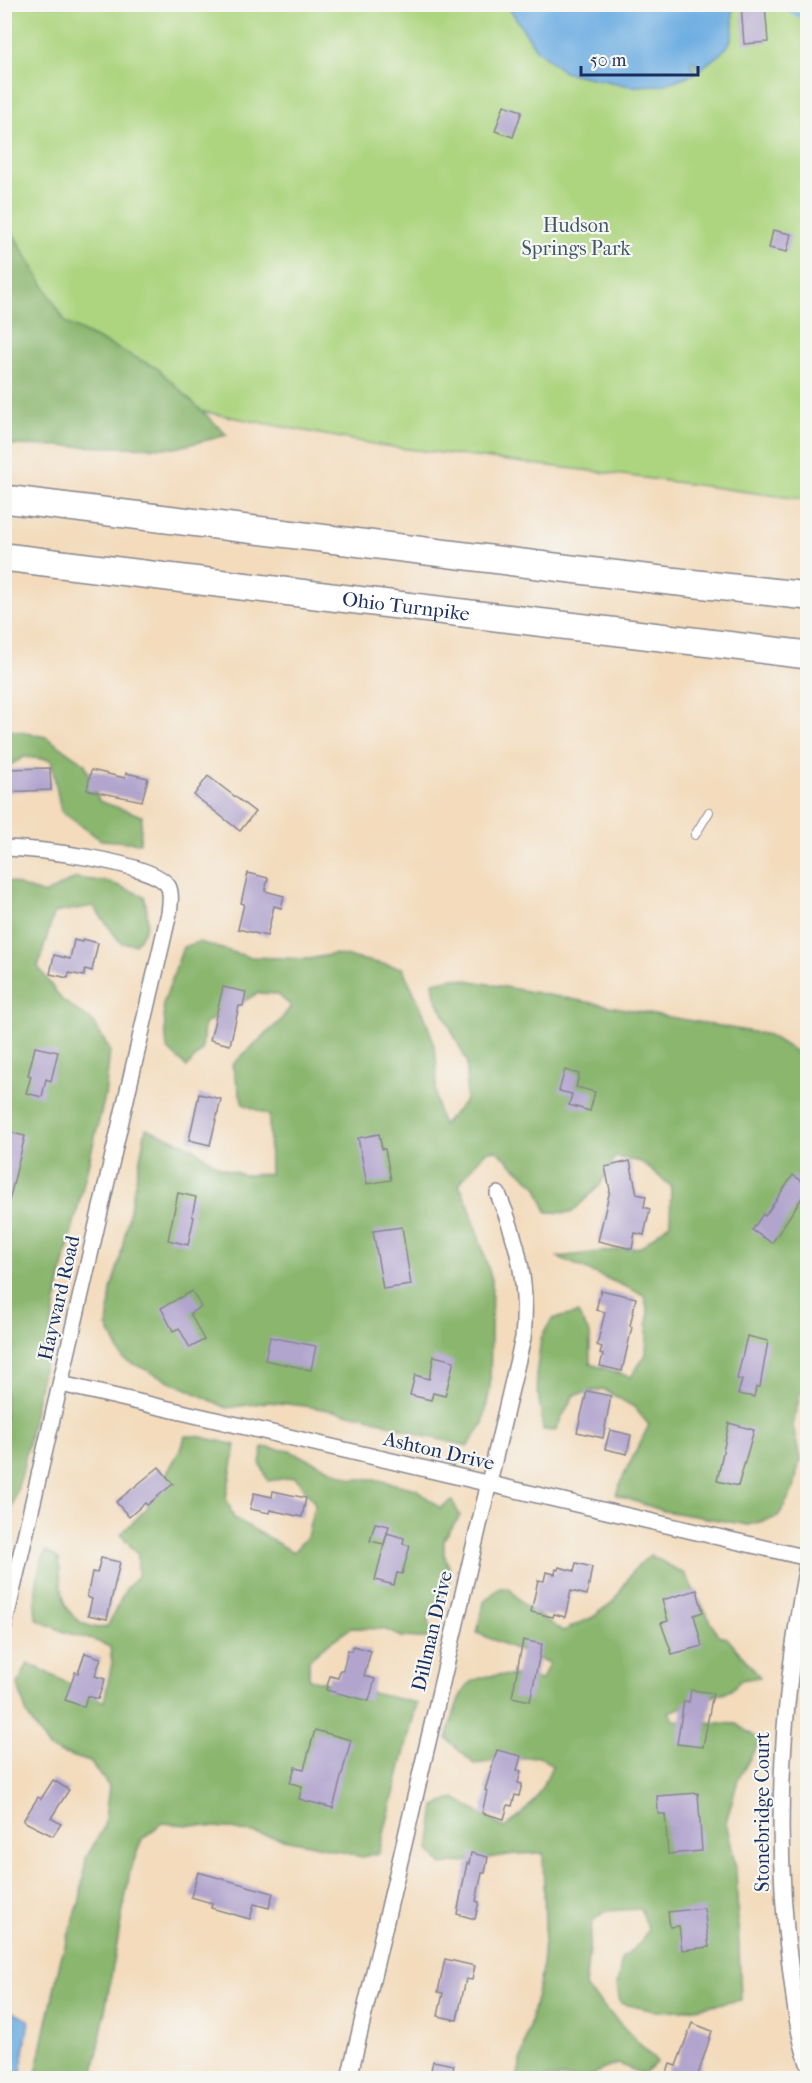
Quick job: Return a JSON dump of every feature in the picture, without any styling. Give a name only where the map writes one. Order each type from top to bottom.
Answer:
[{"type":"highway","points":[[4,500],[128,513],[661,580],[807,596]]},
{"type":"highway","name":"Ohio Turnpike","points":[[4,557],[807,655]]},
{"type":"street","name":"Hayward Road","points":[[4,848],[36,849],[143,869],[160,878],[168,886],[171,898],[4,1627]]},
{"type":"street","name":"Dillman Drive","points":[[350,2079],[523,1338],[525,1312],[523,1268],[498,1194]]},
{"type":"street","name":"Ashton Drive","points":[[61,1384],[807,1559]]},
{"type":"street","name":"Stonebridge Court","points":[[807,1559],[786,1695],[780,1800],[784,1925],[793,1992],[807,2063]]},
{"type":"lane","points":[[695,835],[709,812]]},
{"type":"green space","name":"Hudson Springs Park","points":[[5,5],[807,5],[807,500],[383,446],[90,390],[5,371]]},
{"type":"green space","points":[[5,216],[16,239],[66,323],[157,368],[227,435],[175,448],[5,445]]},
{"type":"green space","points":[[4,729],[46,737],[85,764],[99,801],[142,816],[140,843],[101,840],[61,811],[51,760],[24,757],[5,768]]},
{"type":"green space","points":[[76,878],[109,882],[144,896],[147,922],[144,932],[135,944],[121,943],[93,906],[54,913],[38,967],[62,1000],[93,1022],[110,1050],[105,1096],[63,1268],[23,1469],[5,1532],[5,880],[44,894]]},
{"type":"green space","points":[[199,942],[249,957],[309,959],[334,954],[402,968],[434,1044],[437,1065],[437,1106],[443,1125],[466,1100],[467,1062],[435,996],[433,982],[453,978],[769,1035],[807,1059],[807,1389],[800,1394],[793,1426],[800,1459],[794,1488],[778,1517],[748,1525],[664,1511],[616,1495],[649,1425],[634,1407],[603,1389],[574,1395],[555,1431],[543,1430],[536,1376],[541,1338],[552,1319],[578,1313],[590,1335],[590,1364],[631,1377],[646,1354],[648,1312],[644,1295],[558,1257],[641,1247],[670,1223],[671,1186],[641,1162],[615,1157],[600,1185],[571,1213],[547,1212],[536,1186],[496,1150],[485,1152],[459,1184],[469,1206],[492,1280],[490,1388],[483,1424],[468,1446],[419,1435],[368,1417],[305,1406],[269,1402],[227,1408],[123,1359],[107,1326],[111,1290],[120,1259],[146,1128],[191,1147],[220,1167],[243,1175],[270,1174],[269,1115],[243,1104],[232,1065],[280,1021],[291,1006],[277,994],[258,993],[204,1024],[202,1050],[187,1067],[167,1049],[163,1004],[183,947]]},
{"type":"green space","points":[[185,1436],[197,1436],[236,1445],[226,1498],[234,1518],[293,1552],[307,1537],[315,1503],[295,1477],[268,1481],[260,1463],[263,1447],[290,1451],[352,1479],[374,1479],[416,1489],[440,1508],[452,1500],[460,1516],[444,1539],[444,1554],[449,1567],[449,1589],[430,1612],[429,1624],[436,1639],[402,1637],[384,1629],[351,1628],[319,1650],[309,1661],[309,1679],[417,1703],[379,1853],[362,1857],[226,1828],[162,1823],[142,1839],[130,1871],[93,2078],[35,2078],[61,1958],[80,1900],[86,1858],[104,1827],[109,1786],[90,1762],[50,1749],[27,1715],[18,1685],[28,1663],[104,1702],[112,1663],[110,1647],[64,1632],[36,1619],[35,1603],[40,1565],[47,1551],[59,1559],[61,1587],[70,1612],[84,1624],[98,1628],[107,1627],[126,1589],[138,1576],[138,1555],[121,1534],[146,1509],[182,1447]]},
{"type":"green space","points":[[650,1555],[685,1574],[718,1635],[727,1638],[760,1677],[741,1680],[731,1690],[669,1712],[673,1720],[736,1724],[760,1740],[738,1780],[726,1822],[736,1868],[741,2000],[683,2010],[654,2011],[620,2003],[617,1985],[622,1958],[641,1942],[648,1929],[641,1909],[605,1911],[592,1922],[585,1987],[657,2062],[643,2074],[618,2064],[588,2078],[517,2078],[541,1977],[545,1929],[543,1853],[515,1854],[442,1865],[429,1850],[435,1806],[455,1798],[504,1828],[533,1802],[552,1766],[539,1756],[474,1764],[447,1739],[458,1701],[470,1683],[479,1678],[500,1675],[542,1680],[549,1663],[477,1633],[484,1602],[499,1588],[509,1588],[524,1605],[563,1631],[593,1617],[615,1600],[633,1571]]},
{"type":"water","points":[[507,5],[732,5],[733,29],[732,37],[725,50],[699,70],[693,60],[690,62],[696,73],[663,85],[630,86],[564,72],[536,49]]},
{"type":"water","points":[[8,2010],[29,2020],[20,2078],[5,2078],[5,2011]]},
{"type":"building","points":[[741,4],[765,4],[768,42],[744,44]]},
{"type":"building","points":[[504,105],[522,111],[513,137],[495,131]]},
{"type":"building","points":[[773,230],[791,234],[787,252],[769,248]]},
{"type":"building","points":[[50,768],[51,790],[4,792],[4,769]]},
{"type":"building","points":[[91,770],[125,778],[126,773],[148,778],[142,801],[87,790]]},
{"type":"building","points":[[208,776],[255,812],[240,831],[194,795]]},
{"type":"building","points":[[248,873],[268,878],[265,891],[284,896],[281,908],[274,906],[267,936],[238,929]]},
{"type":"building","points":[[83,939],[98,943],[92,971],[85,969],[84,976],[69,973],[68,978],[50,974],[54,955],[70,959],[74,940],[82,942]]},
{"type":"building","points":[[223,987],[246,992],[243,1006],[239,1006],[230,1045],[210,1040]]},
{"type":"building","points":[[35,1047],[58,1052],[51,1081],[46,1079],[42,1097],[26,1093]]},
{"type":"building","points":[[565,1070],[579,1074],[576,1087],[595,1092],[590,1111],[569,1105],[572,1094],[559,1091]]},
{"type":"building","points":[[199,1094],[221,1099],[210,1145],[189,1140]]},
{"type":"building","points":[[4,1131],[25,1136],[9,1201],[4,1200]]},
{"type":"building","points":[[379,1134],[382,1149],[385,1149],[391,1180],[367,1184],[358,1138]]},
{"type":"building","points":[[630,1161],[637,1194],[646,1196],[644,1207],[650,1209],[644,1235],[635,1233],[632,1249],[598,1241],[610,1190],[605,1167]]},
{"type":"building","points":[[793,1175],[807,1185],[807,1190],[772,1243],[752,1230],[763,1214],[765,1216]]},
{"type":"building","points":[[178,1193],[196,1197],[188,1245],[168,1240]]},
{"type":"building","points":[[402,1227],[411,1285],[383,1289],[373,1231]]},
{"type":"building","points":[[601,1290],[636,1298],[622,1371],[600,1366],[603,1355],[600,1354],[602,1347],[597,1345],[605,1312],[596,1310]]},
{"type":"building","points":[[192,1291],[201,1307],[190,1313],[204,1340],[190,1348],[179,1328],[173,1331],[161,1308]]},
{"type":"building","points":[[747,1336],[768,1341],[760,1387],[756,1387],[754,1397],[738,1394],[742,1380],[737,1379]]},
{"type":"building","points":[[270,1337],[316,1346],[311,1370],[265,1360]]},
{"type":"building","points":[[434,1356],[454,1361],[445,1396],[433,1393],[431,1400],[410,1395],[415,1375],[429,1379]]},
{"type":"building","points":[[587,1391],[611,1396],[603,1438],[577,1432]]},
{"type":"building","points":[[729,1423],[754,1430],[738,1486],[717,1481]]},
{"type":"building","points":[[610,1430],[631,1435],[627,1454],[605,1449]]},
{"type":"building","points":[[159,1467],[173,1484],[129,1517],[116,1502]]},
{"type":"building","points":[[273,1491],[306,1498],[302,1517],[270,1510],[269,1513],[250,1509],[254,1493],[272,1497]]},
{"type":"building","points":[[375,1523],[389,1526],[384,1544],[370,1541]]},
{"type":"building","points":[[387,1533],[404,1538],[403,1544],[410,1546],[402,1574],[397,1573],[394,1585],[375,1580]]},
{"type":"building","points":[[101,1558],[120,1562],[107,1619],[88,1615],[92,1599],[87,1597],[92,1572],[97,1573]]},
{"type":"building","points":[[576,1563],[592,1567],[587,1595],[571,1591],[565,1617],[531,1612],[538,1580],[544,1581],[546,1572],[555,1574],[559,1567],[574,1571]]},
{"type":"building","points":[[697,1590],[703,1612],[694,1615],[702,1646],[672,1654],[661,1623],[668,1621],[662,1600]]},
{"type":"building","points":[[523,1640],[542,1644],[530,1701],[512,1697]]},
{"type":"building","points":[[353,1646],[371,1651],[364,1676],[375,1679],[369,1701],[326,1690],[330,1676],[338,1678],[340,1670],[343,1670],[348,1650],[351,1651]]},
{"type":"building","points":[[85,1653],[101,1658],[95,1676],[105,1679],[98,1699],[87,1696],[84,1707],[65,1700]]},
{"type":"building","points":[[691,1690],[713,1693],[703,1747],[677,1744],[684,1701],[689,1702]]},
{"type":"building","points":[[315,1730],[351,1740],[333,1808],[299,1799],[302,1786],[290,1783],[295,1767],[304,1769]]},
{"type":"building","points":[[497,1750],[521,1756],[517,1770],[521,1771],[518,1783],[522,1784],[519,1796],[515,1795],[512,1806],[508,1805],[504,1819],[482,1813],[487,1791],[485,1790]]},
{"type":"building","points":[[53,1780],[69,1790],[51,1818],[61,1824],[53,1836],[23,1821],[38,1797],[41,1799]]},
{"type":"building","points":[[698,1793],[702,1851],[668,1854],[665,1814],[658,1814],[657,1796]]},
{"type":"building","points":[[471,1853],[488,1857],[476,1901],[479,1902],[475,1919],[457,1914]]},
{"type":"building","points":[[198,1872],[273,1893],[269,1908],[254,1904],[250,1919],[211,1908],[212,1903],[191,1897]]},
{"type":"building","points":[[704,1908],[709,1947],[682,1950],[679,1926],[670,1927],[668,1912]]},
{"type":"building","points":[[445,1959],[475,1966],[472,1980],[466,1979],[457,2020],[438,2016],[443,1993],[438,1992]]},
{"type":"building","points":[[692,2023],[712,2031],[698,2075],[705,2078],[671,2079],[666,2076],[670,2064],[676,2066]]},
{"type":"building","points":[[433,2061],[454,2065],[451,2079],[429,2079]]},
{"type":"waterway","points":[[789,4],[793,12],[808,17]]}]
